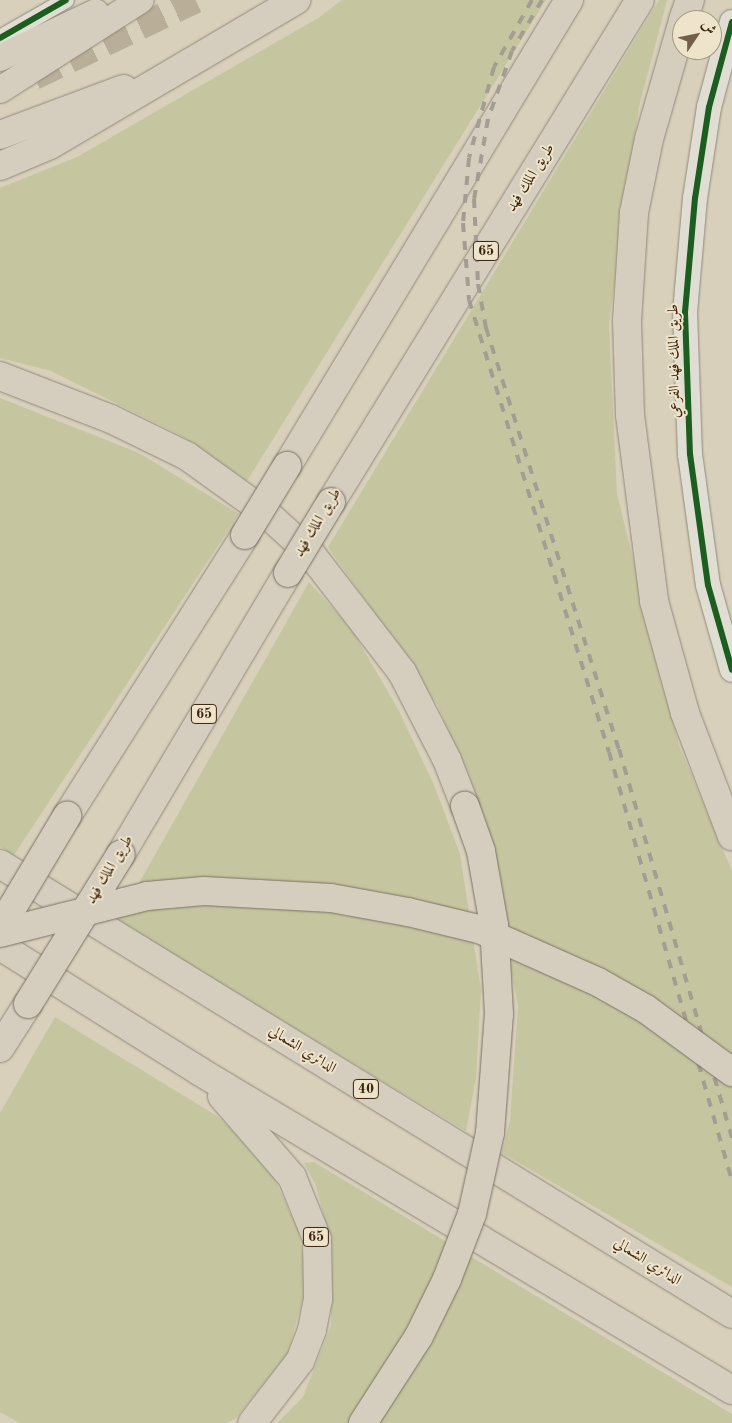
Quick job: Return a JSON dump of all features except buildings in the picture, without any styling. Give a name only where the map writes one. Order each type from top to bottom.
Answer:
[{"type":"highway","points":[[0,166],[50,145],[296,0]]},
{"type":"highway","points":[[0,928],[67,816],[245,535],[569,0]]},
{"type":"highway","name":"طريق الملك فهد","points":[[6,1038],[121,854],[331,502],[640,0]]},
{"type":"highway","points":[[672,59],[649,140],[634,213],[627,321],[630,415],[654,601],[686,713],[732,836]]},
{"type":"highway","points":[[0,135],[112,90],[151,86]]},
{"type":"highway","points":[[0,376],[111,419],[187,456],[279,525],[345,595],[402,672],[447,760],[481,851],[494,925],[500,1014],[490,1133],[472,1214],[447,1279],[419,1336],[363,1423]]},
{"type":"highway","name":"الدائري الشمالي","points":[[0,864],[732,1314]]},
{"type":"highway","points":[[0,933],[147,896],[204,891],[331,898],[408,912],[480,929],[590,978],[646,1009],[732,1072]]},
{"type":"highway","points":[[0,946],[199,1071],[732,1390]]},
{"type":"highway","name":"65","points":[[0,1054],[6,1038]]},
{"type":"highway","name":"65","points":[[199,1071],[292,1177],[317,1239],[318,1299],[312,1330],[300,1361],[252,1423]]},
{"type":"main road","points":[[0,58],[119,0]]},
{"type":"main road","points":[[0,90],[141,0]]},
{"type":"street","points":[[0,38],[66,0]]},
{"type":"street","name":"طريق الملك فهد الفرعي","points":[[732,22],[708,116],[695,198],[685,312],[690,454],[708,586],[732,670]]},
{"type":"green space","points":[[342,0],[546,0],[247,481],[180,435],[51,371],[0,358],[0,188],[77,157],[318,18]]},
{"type":"green space","points":[[659,0],[667,0],[639,107],[609,324],[617,494],[679,745],[732,871],[732,1287],[502,1153],[510,1120],[518,1006],[477,799],[437,704],[328,547]]},
{"type":"green space","points":[[0,398],[139,453],[239,514],[14,855],[0,847]]},
{"type":"green space","points":[[309,582],[352,630],[398,709],[434,785],[460,854],[481,990],[476,1078],[466,1131],[117,922]]},
{"type":"green space","points":[[55,1017],[217,1116],[267,1163],[299,1232],[307,1285],[287,1356],[235,1419],[226,1423],[20,1423],[0,1412],[0,1113]]},
{"type":"green space","points":[[314,1162],[732,1414],[732,1423],[277,1423],[303,1397],[331,1326],[332,1247],[316,1186],[304,1163]]},
{"type":"tunnel","points":[[34,77],[196,0]]},
{"type":"railway","points":[[532,0],[494,67],[469,158],[463,223],[469,300],[609,752],[732,1180]]},
{"type":"railway","points":[[542,0],[512,51],[488,119],[474,199],[478,284],[486,328],[619,749],[732,1139]]},
{"type":"cycle path","points":[[0,38],[66,0]]},
{"type":"cycle path","points":[[732,22],[709,107],[695,198],[685,312],[690,454],[708,585],[732,670]]}]
